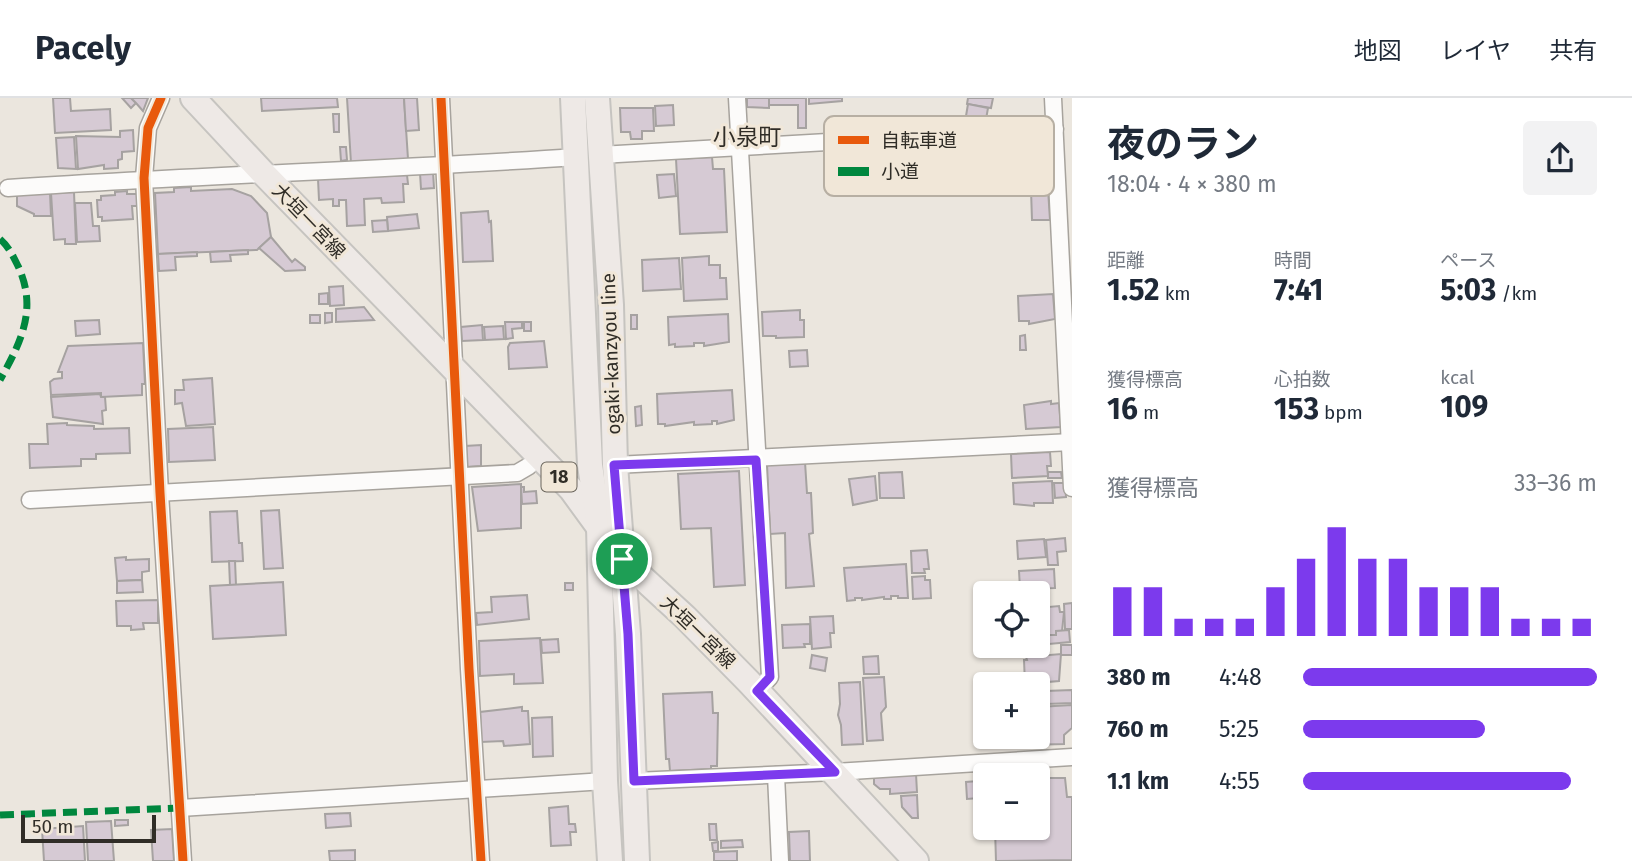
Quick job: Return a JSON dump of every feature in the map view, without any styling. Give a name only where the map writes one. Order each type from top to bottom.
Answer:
[{"type":"main road","name":"大垣一宮線","points":[[194,98],[262,173],[571,489],[622,559],[685,617],[835,772],[916,861]]},
{"type":"main road","name":"ogaki-kanzyou line","points":[[573,98],[588,156],[611,305],[614,465],[628,634],[637,861]]},
{"type":"main road","name":"ogaki-kanzyou line","points":[[597,98],[588,156],[590,465],[599,526],[605,781],[610,861]]},
{"type":"street","points":[[161,98],[148,128],[144,178],[183,861]]},
{"type":"street","points":[[441,98],[481,861]]},
{"type":"street","points":[[737,98],[770,677],[757,691]]},
{"type":"street","points":[[1053,98],[1055,129],[1064,160],[1072,488]]},
{"type":"street","points":[[8,188],[144,178],[445,167],[588,156],[824,144]]},
{"type":"street","points":[[614,465],[756,460],[1071,442]]},
{"type":"street","points":[[30,500],[517,473],[529,466],[538,456]]},
{"type":"street","points":[[634,781],[1072,757]]},
{"type":"street","points":[[776,775],[780,861]]},
{"type":"street","points":[[180,808],[605,781]]},
{"type":"building","points":[[53,98],[70,98],[71,111],[110,109],[111,130],[55,133]]},
{"type":"building","points":[[122,98],[131,98],[136,103],[131,108]]},
{"type":"building","points":[[131,98],[148,98],[143,111],[136,103]]},
{"type":"building","points":[[261,98],[337,98],[338,107],[262,111]]},
{"type":"building","points":[[347,98],[404,98],[408,159],[351,163]]},
{"type":"building","points":[[404,98],[417,98],[419,130],[406,131]]},
{"type":"building","points":[[747,98],[769,98],[769,108],[747,107]]},
{"type":"building","points":[[769,98],[806,98],[806,128],[798,128],[798,105],[769,105]]},
{"type":"building","points":[[809,98],[842,98],[842,101],[809,104]]},
{"type":"building","points":[[968,98],[993,98],[991,108],[967,104]]},
{"type":"building","points":[[968,104],[988,108],[987,116],[966,116]]},
{"type":"building","points":[[673,105],[674,125],[656,126],[655,106]]},
{"type":"building","points":[[620,108],[653,108],[654,131],[642,131],[642,139],[631,139],[630,132],[621,132]]},
{"type":"building","points":[[333,114],[339,114],[339,132],[334,132]]},
{"type":"building","points":[[133,130],[134,151],[122,152],[118,168],[104,169],[104,165],[78,169],[76,136],[120,137],[120,131]]},
{"type":"building","points":[[74,137],[76,169],[58,168],[56,138]]},
{"type":"building","points":[[340,147],[346,147],[347,160],[341,161]]},
{"type":"building","points":[[712,157],[713,169],[724,169],[727,232],[680,234],[676,159]]},
{"type":"building","points":[[433,172],[434,188],[421,189],[420,173]]},
{"type":"building","points":[[674,174],[676,196],[659,198],[657,175]]},
{"type":"building","points":[[407,175],[408,184],[403,184],[404,202],[382,203],[381,198],[364,199],[365,225],[347,226],[346,200],[339,200],[339,206],[333,206],[333,199],[319,200],[318,179]]},
{"type":"building","points":[[191,187],[191,191],[232,189],[251,196],[267,213],[271,237],[257,250],[158,254],[155,193],[174,192],[174,188]]},
{"type":"building","points":[[127,191],[127,194],[137,194],[137,206],[132,206],[133,219],[102,221],[102,217],[98,217],[97,200],[101,200],[101,196]]},
{"type":"building","points":[[74,192],[76,244],[65,244],[65,239],[54,240],[51,193]]},
{"type":"building","points":[[50,193],[51,216],[34,216],[17,206],[17,194]]},
{"type":"building","points":[[1031,196],[1048,196],[1050,220],[1032,220]]},
{"type":"building","points":[[75,203],[91,203],[93,226],[99,226],[100,241],[77,242]]},
{"type":"building","points":[[488,211],[493,261],[463,262],[461,213]]},
{"type":"building","points":[[417,214],[419,228],[388,231],[387,217]]},
{"type":"building","points":[[387,220],[388,231],[373,232],[372,221]]},
{"type":"building","points":[[271,237],[292,262],[295,259],[305,270],[285,271],[259,248]]},
{"type":"building","points":[[248,250],[248,254],[230,255],[231,261],[211,262],[210,252]]},
{"type":"building","points":[[197,252],[197,256],[175,257],[176,270],[159,271],[158,254]]},
{"type":"building","points":[[709,256],[709,265],[720,265],[720,278],[726,278],[727,299],[684,301],[682,258]]},
{"type":"building","points":[[679,258],[681,289],[643,291],[642,260]]},
{"type":"building","points":[[343,286],[344,305],[330,306],[329,287]]},
{"type":"building","points":[[328,293],[328,304],[319,304],[319,294]]},
{"type":"building","points":[[1053,294],[1055,319],[1029,324],[1029,321],[1019,321],[1018,296]]},
{"type":"building","points":[[364,307],[374,320],[336,322],[336,309]]},
{"type":"building","points":[[800,310],[800,320],[804,320],[804,337],[763,336],[762,312]]},
{"type":"building","points":[[325,313],[332,313],[332,322],[325,323]]},
{"type":"building","points":[[728,314],[729,342],[704,346],[704,343],[694,343],[694,346],[669,345],[668,317]]},
{"type":"building","points":[[310,315],[320,315],[320,323],[310,323]]},
{"type":"building","points":[[631,315],[637,315],[637,329],[631,329]]},
{"type":"building","points":[[99,320],[100,334],[76,336],[75,321]]},
{"type":"building","points":[[505,322],[522,322],[522,328],[512,329],[513,338],[506,339]]},
{"type":"building","points":[[524,322],[531,322],[531,331],[524,331]]},
{"type":"building","points":[[482,325],[483,340],[462,341],[461,327]]},
{"type":"building","points":[[503,326],[504,339],[485,340],[484,327]]},
{"type":"building","points":[[1025,335],[1026,350],[1020,350],[1020,336]]},
{"type":"building","points":[[544,341],[547,367],[509,369],[510,343]]},
{"type":"building","points":[[143,343],[145,384],[142,384],[142,395],[51,395],[50,382],[62,378],[62,372],[58,372],[68,346]]},
{"type":"building","points":[[807,350],[808,366],[790,367],[789,351]]},
{"type":"building","points":[[212,378],[215,424],[186,426],[182,403],[175,404],[175,390],[184,390],[183,380]]},
{"type":"building","points":[[732,390],[734,420],[717,424],[717,421],[712,421],[712,424],[694,425],[694,422],[665,426],[658,424],[657,394]]},
{"type":"building","points":[[100,394],[105,397],[103,424],[53,417],[51,397]]},
{"type":"building","points":[[1051,401],[1051,404],[1059,403],[1061,427],[1026,429],[1024,405]]},
{"type":"building","points":[[641,406],[642,425],[636,426],[635,407]]},
{"type":"building","points":[[47,424],[94,426],[94,429],[129,428],[130,453],[96,454],[96,459],[81,459],[81,466],[30,468],[29,444],[48,444]]},
{"type":"building","points":[[213,427],[215,460],[169,462],[168,429]]},
{"type":"building","points":[[481,445],[481,466],[466,467],[465,446]]},
{"type":"building","points":[[1050,452],[1051,466],[1047,466],[1048,476],[1012,478],[1011,454]]},
{"type":"building","points":[[805,462],[807,493],[811,493],[813,533],[809,534],[814,586],[786,588],[785,533],[770,534],[767,464]]},
{"type":"building","points":[[739,471],[745,585],[714,587],[711,528],[681,529],[678,474]]},
{"type":"building","points":[[902,472],[904,498],[880,498],[879,473]]},
{"type":"building","points":[[1048,472],[1061,472],[1062,478],[1048,478]]},
{"type":"building","points":[[875,476],[877,500],[853,505],[849,479]]},
{"type":"building","points":[[1052,481],[1053,503],[1034,503],[1034,506],[1014,504],[1013,483]]},
{"type":"building","points":[[1054,483],[1065,483],[1066,497],[1055,498]]},
{"type":"building","points":[[521,484],[521,528],[478,531],[472,487]]},
{"type":"building","points":[[521,487],[524,487],[524,492],[536,491],[537,503],[522,504]]},
{"type":"building","points":[[279,510],[283,568],[264,569],[261,511]]},
{"type":"building","points":[[237,511],[243,561],[212,562],[210,512]]},
{"type":"building","points":[[1065,538],[1066,551],[1057,552],[1058,565],[1048,565],[1046,540]]},
{"type":"building","points":[[1044,539],[1046,557],[1018,559],[1017,541]]},
{"type":"building","points":[[927,550],[929,569],[924,569],[925,573],[912,573],[911,551]]},
{"type":"building","points":[[126,557],[126,560],[149,559],[149,571],[142,572],[142,580],[117,581],[115,558]]},
{"type":"building","points":[[229,561],[235,561],[236,585],[230,585]]},
{"type":"building","points":[[906,564],[908,598],[891,596],[891,599],[855,598],[847,601],[844,568]]},
{"type":"building","points":[[1054,569],[1055,588],[1050,588],[1050,581],[1020,581],[1019,571]]},
{"type":"building","points":[[925,576],[925,580],[930,580],[931,598],[913,599],[912,577]]},
{"type":"building","points":[[142,580],[143,592],[117,593],[117,581]]},
{"type":"building","points":[[283,582],[286,635],[213,639],[210,586]]},
{"type":"building","points":[[565,583],[573,583],[573,590],[565,590]]},
{"type":"building","points":[[527,595],[529,619],[477,625],[476,613],[492,612],[491,597]]},
{"type":"building","points":[[158,600],[158,623],[143,623],[144,629],[131,630],[131,626],[117,626],[116,601]]},
{"type":"building","points":[[1072,603],[1072,629],[1065,629],[1064,604]]},
{"type":"building","points":[[1059,606],[1060,612],[1064,612],[1062,631],[1056,631],[1056,635],[1050,635],[1050,607]]},
{"type":"building","points":[[833,616],[831,647],[812,649],[810,617]]},
{"type":"building","points":[[810,624],[810,644],[804,644],[805,647],[783,648],[782,625]]},
{"type":"building","points":[[1069,630],[1070,642],[1050,644],[1050,635],[1056,635],[1056,631]]},
{"type":"building","points":[[540,638],[543,683],[514,684],[514,674],[480,676],[479,641]]},
{"type":"building","points":[[558,639],[559,652],[542,653],[541,640]]},
{"type":"building","points":[[1061,645],[1072,645],[1072,655],[1061,655]]},
{"type":"building","points":[[1061,654],[1059,681],[1050,682],[1050,672],[1024,672],[1026,658],[1050,658],[1050,655]]},
{"type":"building","points":[[812,655],[827,658],[825,671],[810,668]]},
{"type":"building","points":[[878,656],[879,674],[864,674],[863,657]]},
{"type":"building","points":[[884,677],[886,707],[881,713],[883,740],[867,741],[863,678]]},
{"type":"building","points":[[860,682],[863,744],[842,745],[838,715],[839,683]]},
{"type":"building","points":[[1072,690],[1072,703],[1050,704],[1050,691]]},
{"type":"building","points":[[712,692],[713,713],[718,713],[717,766],[711,766],[711,769],[670,771],[669,759],[666,759],[663,694]]},
{"type":"building","points":[[1072,705],[1072,728],[1064,735],[1064,744],[1050,744],[1050,706]]},
{"type":"building","points":[[522,707],[522,711],[528,711],[530,744],[504,746],[503,741],[481,742],[480,712]]},
{"type":"building","points":[[552,717],[553,756],[533,757],[532,718]]},
{"type":"building","points":[[916,774],[917,792],[890,794],[890,789],[880,789],[874,784],[874,776]]},
{"type":"building","points":[[1050,778],[1065,778],[1067,797],[1072,797],[1072,860],[996,861],[995,840],[1050,840]]},
{"type":"building","points":[[973,781],[973,798],[967,799],[966,782]]},
{"type":"building","points":[[917,795],[918,818],[912,818],[902,807],[901,796]]},
{"type":"building","points":[[568,806],[569,824],[575,824],[576,832],[570,832],[571,845],[551,846],[549,808]]},
{"type":"building","points":[[350,813],[351,826],[326,828],[325,814]]},
{"type":"building","points":[[115,820],[128,820],[128,825],[115,826]]},
{"type":"building","points":[[111,821],[114,861],[88,861],[86,822]]},
{"type":"building","points":[[709,824],[716,824],[717,840],[710,840]]},
{"type":"building","points":[[83,826],[85,861],[44,861],[42,829]]},
{"type":"building","points":[[172,829],[174,861],[153,861],[151,830]]},
{"type":"building","points":[[809,831],[810,861],[790,861],[789,832]]},
{"type":"building","points":[[742,840],[743,847],[721,848],[721,841]]},
{"type":"building","points":[[718,842],[718,851],[713,851],[712,843]]},
{"type":"building","points":[[355,850],[355,861],[330,861],[329,851]]},
{"type":"building","points":[[737,851],[737,861],[714,861],[714,852]]},
{"type":"marked path","points":[[0,239],[18,266],[27,297],[27,311],[20,339],[0,380]]},
{"type":"marked path","points":[[0,815],[180,808]]},
{"type":"cycle path","points":[[161,98],[148,128],[144,178],[183,861]]},
{"type":"cycle path","points":[[441,98],[481,861]]},
{"type":"district","name":"小泉町","points":[[747,137]]},
{"type":"route","points":[[756,460],[770,677],[757,691],[835,772],[634,781],[622,559],[614,465],[756,460]]}]
